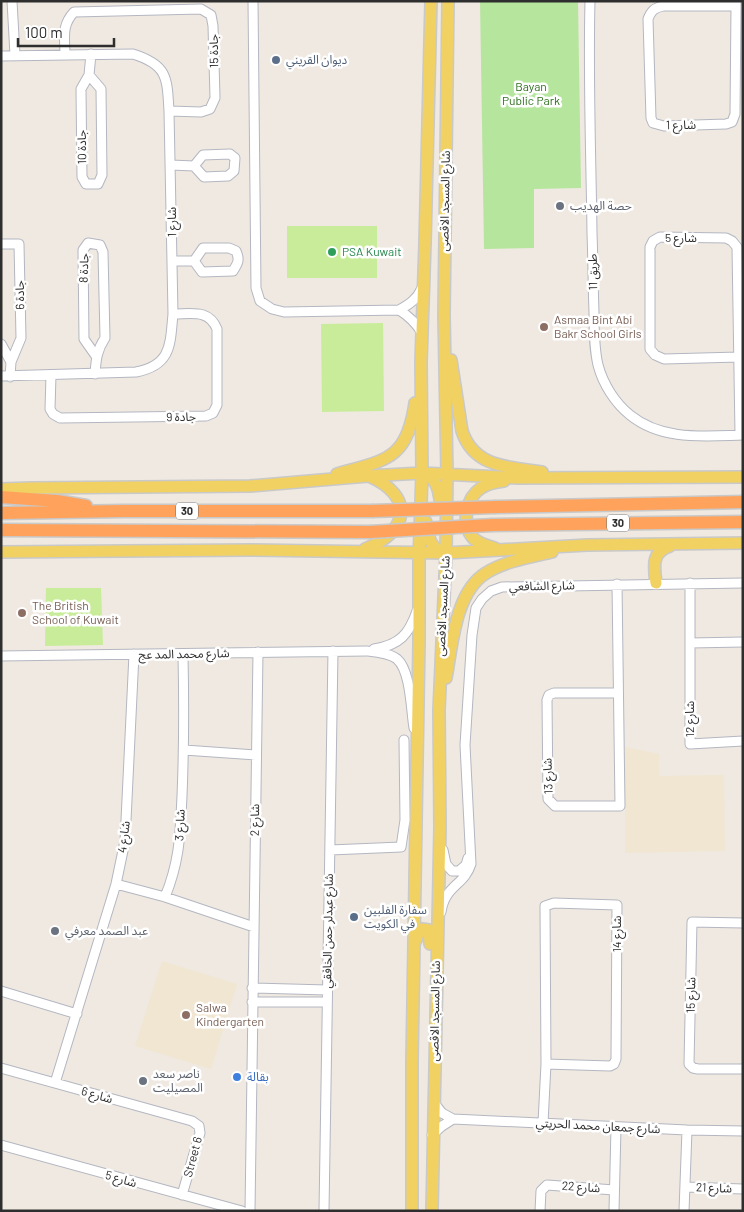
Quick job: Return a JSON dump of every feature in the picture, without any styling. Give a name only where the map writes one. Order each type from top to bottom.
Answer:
[{"type":"highway","points":[[695,503],[743,496]]},
{"type":"highway","points":[[1,497],[57,501],[123,511]]},
{"type":"highway","name":"30","points":[[1,513],[372,511],[496,506],[743,502]]},
{"type":"highway","name":"30","points":[[1,530],[370,532],[492,525],[743,522]]},
{"type":"highway","points":[[695,523],[743,528]]},
{"type":"highway","points":[[1,537],[38,530]]},
{"type":"main road","name":"شارع المسجد الاقصى","points":[[412,1211],[414,945],[410,818],[417,740],[418,606],[422,473],[421,362],[431,1]]},
{"type":"main road","name":"شارع المسجد الاقصى","points":[[432,1211],[432,1135],[440,827],[439,710],[446,553],[447,474],[444,315],[448,1]]},
{"type":"main road","points":[[444,315],[461,427],[465,440],[473,452],[483,460],[498,465],[576,477]]},
{"type":"main road","points":[[307,482],[378,461],[392,454],[401,446],[412,426],[421,362]]},
{"type":"main road","points":[[422,473],[430,476],[437,485],[446,535]]},
{"type":"main road","points":[[1,489],[250,486],[422,473],[518,478],[743,477]]},
{"type":"main road","points":[[358,552],[387,539],[395,529],[400,518],[399,502],[393,491],[386,485],[368,476]]},
{"type":"main road","points":[[500,549],[483,544],[472,536],[468,526],[468,508],[474,495],[481,488],[492,483],[518,478]]},
{"type":"main road","points":[[421,491],[430,542],[437,550],[446,553]]},
{"type":"main road","points":[[1,552],[250,550],[446,553],[586,545],[743,543]]},
{"type":"main road","points":[[656,584],[655,557],[674,544]]},
{"type":"main road","points":[[439,710],[460,610],[465,596],[474,583],[496,567],[586,545]]},
{"type":"main road","points":[[414,945],[422,929],[429,930],[431,992],[435,1010]]},
{"type":"street","points":[[12,1],[15,55]]},
{"type":"street","points":[[253,1],[256,288],[260,301],[272,309],[284,312],[398,310],[418,296],[424,285]]},
{"type":"street","name":"طريق 11","points":[[590,1],[589,52],[594,347],[598,367],[612,397],[628,414],[655,430],[673,435],[742,435]]},
{"type":"street","name":"شارع 1","points":[[736,4],[735,114],[732,122],[726,124],[664,126],[653,123],[650,118],[648,19],[652,10],[663,6],[736,4]]},
{"type":"street","name":"جادة 15","points":[[65,55],[64,26],[67,19],[74,12],[201,10],[210,15],[213,26],[215,98],[210,109],[201,112],[169,111]]},
{"type":"street","name":"جادة 10","points":[[89,75],[101,89],[102,175],[98,184],[86,184],[82,177],[81,88],[89,75],[91,54]]},
{"type":"street","name":"شارع 1","points":[[1,56],[133,54],[147,59],[163,71],[168,83],[173,261],[173,314],[170,347],[158,364],[150,370],[95,374],[6,376]]},
{"type":"street","points":[[171,165],[194,166]]},
{"type":"street","name":"شارع 5","points":[[739,357],[664,359],[655,356],[650,349],[650,247],[653,241],[660,237],[726,238],[737,247],[742,435]]},
{"type":"street","name":"جادة 8","points":[[95,374],[96,356],[105,338],[103,252],[100,244],[88,243],[83,250],[84,340],[96,356]]},
{"type":"street","name":"جادة 6","points":[[1,244],[19,244],[21,338],[6,376]]},
{"type":"street","points":[[173,261],[194,262],[202,272],[233,271],[239,258],[236,251],[229,248],[203,248],[194,262]]},
{"type":"street","points":[[239,258],[256,260]]},
{"type":"street","points":[[398,310],[412,320],[422,333]]},
{"type":"street","name":"جادة 9","points":[[51,375],[50,409],[53,414],[60,418],[206,416],[213,413],[216,405],[217,329],[214,321],[206,314],[173,314]]},
{"type":"street","points":[[1,344],[11,362]]},
{"type":"street","name":"شارع 12","points":[[690,583],[690,744],[743,741]]},
{"type":"street","name":"شارع الشافعي","points":[[436,955],[442,904],[452,887],[463,880],[468,873],[470,864],[465,745],[466,711],[472,634],[476,608],[482,599],[491,591],[502,587],[743,583]]},
{"type":"street","name":"شارع 13","points":[[617,584],[620,806],[555,806],[548,799],[547,700],[549,695],[554,693],[618,693]]},
{"type":"street","name":"شارع محمد المد عج","points":[[367,651],[387,647],[402,638],[410,630],[418,606]]},
{"type":"street","points":[[690,643],[743,642]]},
{"type":"street","name":"شارع محمد المد عج","points":[[1,656],[333,651],[367,651],[390,655],[398,660],[406,673],[417,740]]},
{"type":"street","name":"شارع عبدلر حمن الخافقي","points":[[324,1211],[333,651]]},
{"type":"street","name":"شارع 2","points":[[250,1211],[258,652]]},
{"type":"street","name":"شارع 4","points":[[56,1083],[116,884],[126,830],[134,654]]},
{"type":"street","name":"شارع 3","points":[[165,897],[173,876],[179,851],[184,750],[183,654]]},
{"type":"street","points":[[330,850],[401,847],[410,818],[404,740]]},
{"type":"street","points":[[184,750],[256,755]]},
{"type":"street","points":[[440,827],[446,864],[452,871],[459,871],[466,865],[469,853]]},
{"type":"street","points":[[116,884],[165,897],[254,927]]},
{"type":"street","name":"شارع 14","points":[[542,1123],[546,1064],[545,906],[554,903],[617,905],[616,1059],[614,1064],[610,1066],[546,1064]]},
{"type":"street","name":"شارع 15","points":[[743,923],[692,922],[689,1064],[693,1068],[698,1069],[743,1069]]},
{"type":"street","points":[[252,988],[328,990]]},
{"type":"street","points":[[1,991],[77,1014]]},
{"type":"street","points":[[252,1002],[327,1002]]},
{"type":"street","name":"شارع 6","points":[[1,1068],[192,1121]]},
{"type":"street","points":[[432,1135],[453,1119],[442,1113],[434,1103]]},
{"type":"street","name":"شارع جمعان محمد الحريتي","points":[[453,1119],[484,1122],[743,1131]]},
{"type":"street","name":"Street 6","points":[[182,1195],[200,1134],[199,1126],[192,1121]]},
{"type":"street","name":"شارع 22","points":[[614,1211],[616,1127]]},
{"type":"street","name":"شارع 21","points":[[684,1211],[687,1130]]},
{"type":"street","name":"شارع 5","points":[[1,1145],[242,1211]]},
{"type":"street","name":"شارع 22","points":[[540,1211],[541,1191],[547,1185],[614,1190]]},
{"type":"street","name":"شارع 21","points":[[685,1187],[743,1189]]},
{"type":"shaded area","points":[[625,747],[659,754],[659,776],[724,775],[725,851],[625,853]]},
{"type":"shaded area","name":"Salwa Kindergarten","points":[[162,961],[237,984],[211,1069],[135,1046]]},
{"type":"green space","name":"Bayan Public Park","points":[[480,1],[578,1],[581,188],[534,189],[534,248],[484,249]]},
{"type":"green space","name":"PSA Kuwait","points":[[287,226],[377,226],[377,278],[287,278]]},
{"type":"green space","points":[[383,323],[384,411],[322,412],[321,324]]},
{"type":"green space","points":[[46,588],[101,588],[103,645],[45,646]]},
{"type":"place","name":"ديوان القريني","points":[[276,60]]},
{"type":"place","name":"حصة الهديب","points":[[560,206]]},
{"type":"place","name":"PSA Kuwait","points":[[332,252]]},
{"type":"place","name":"Asmaa Bint Abi Bakr School Girls","points":[[544,327]]},
{"type":"place","name":"The British School of Kuwait","points":[[22,613]]},
{"type":"place","name":"سفارة الفلبين في الكويت","points":[[354,917]]},
{"type":"place","name":"عبد الصمد معرفي","points":[[55,931]]},
{"type":"place","name":"Salwa Kindergarten","points":[[186,1015]]},
{"type":"place","name":"بقالة","points":[[237,1077]]},
{"type":"place","name":"ناصر سعد المصيليت","points":[[143,1081]]}]
